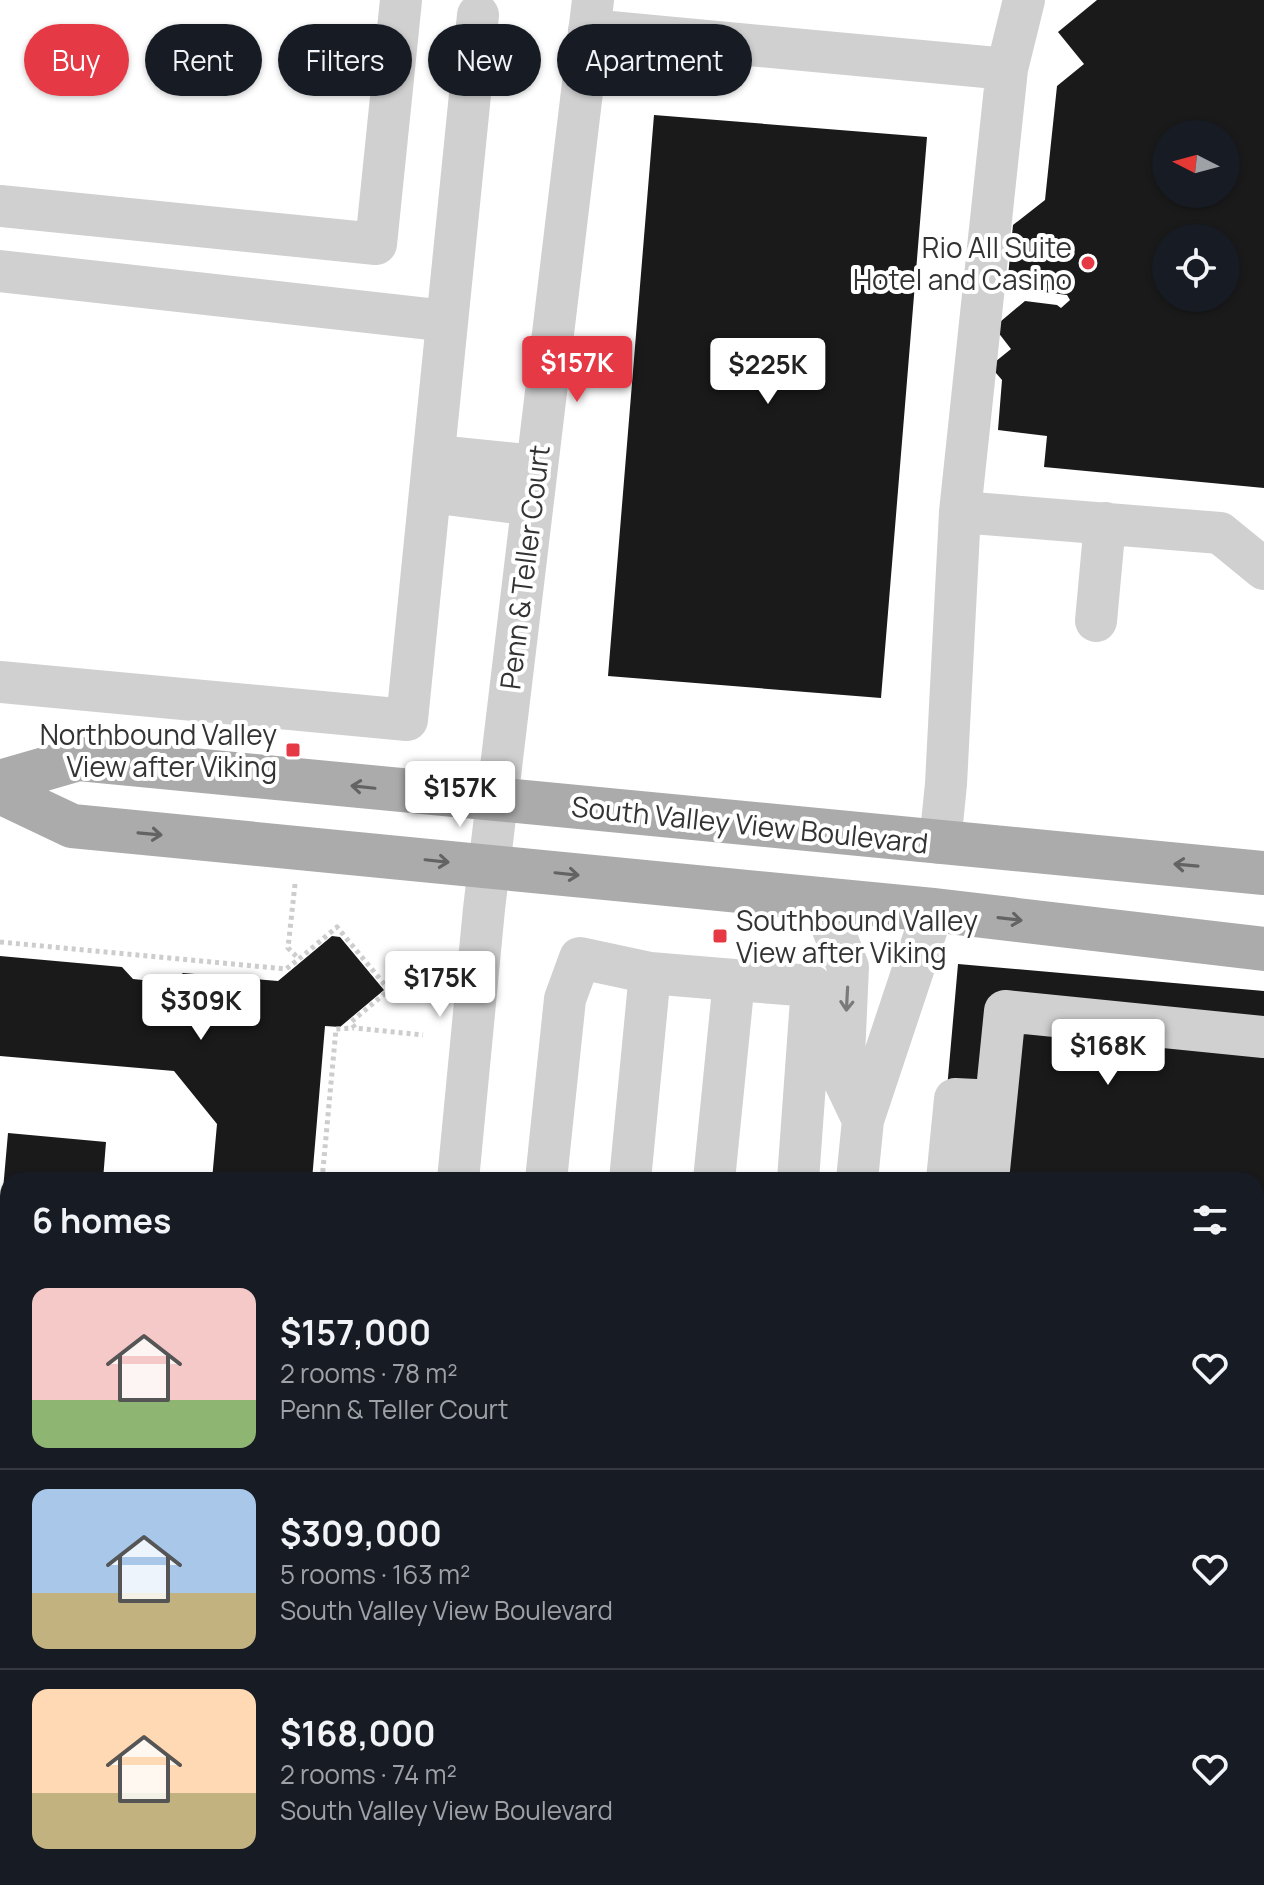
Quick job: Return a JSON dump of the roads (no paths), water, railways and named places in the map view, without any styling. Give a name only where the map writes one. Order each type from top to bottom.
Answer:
[{"type":"main road","name":"South Valley View Boulevard","points":[[0,782],[79,759],[1264,873]]},
{"type":"main road","points":[[0,792],[72,826],[933,910],[1264,949]]},
{"type":"main road","points":[[933,910],[940,843]]},
{"type":"street","points":[[0,206],[376,244],[401,0]]},
{"type":"street","points":[[940,843],[946,784],[960,512],[1007,69],[1024,0]]},
{"type":"street","points":[[0,682],[407,720],[478,15]]},
{"type":"street","points":[[591,15],[1007,69]]},
{"type":"street","name":"Penn & Teller Court","points":[[459,1172],[489,866],[591,15]]},
{"type":"street","points":[[0,271],[447,321]]},
{"type":"street","points":[[432,475],[446,494],[534,486]]},
{"type":"street","points":[[960,512],[1220,533],[1264,569]]},
{"type":"street","points":[[1096,621],[1105,523]]},
{"type":"street","points":[[821,899],[848,967],[843,1078],[863,1120]]},
{"type":"street","points":[[858,1172],[863,1120],[933,910]]},
{"type":"street","points":[[547,1172],[565,999],[580,958],[650,973],[812,986],[799,1172]]},
{"type":"street","points":[[631,1172],[650,973]]},
{"type":"street","points":[[715,1172],[734,980]]},
{"type":"street","points":[[989,1172],[1005,1011],[1264,1037]]},
{"type":"street","points":[[948,1172],[955,1099],[996,1101]]},
{"type":"place","name":"Rio All Suite Hotel and Casino","points":[[1088,263]]},
{"type":"place","name":"Northbound Valley View after Viking","points":[[293,750]]},
{"type":"place","name":"Southbound Valley View after Viking","points":[[720,936]]}]
